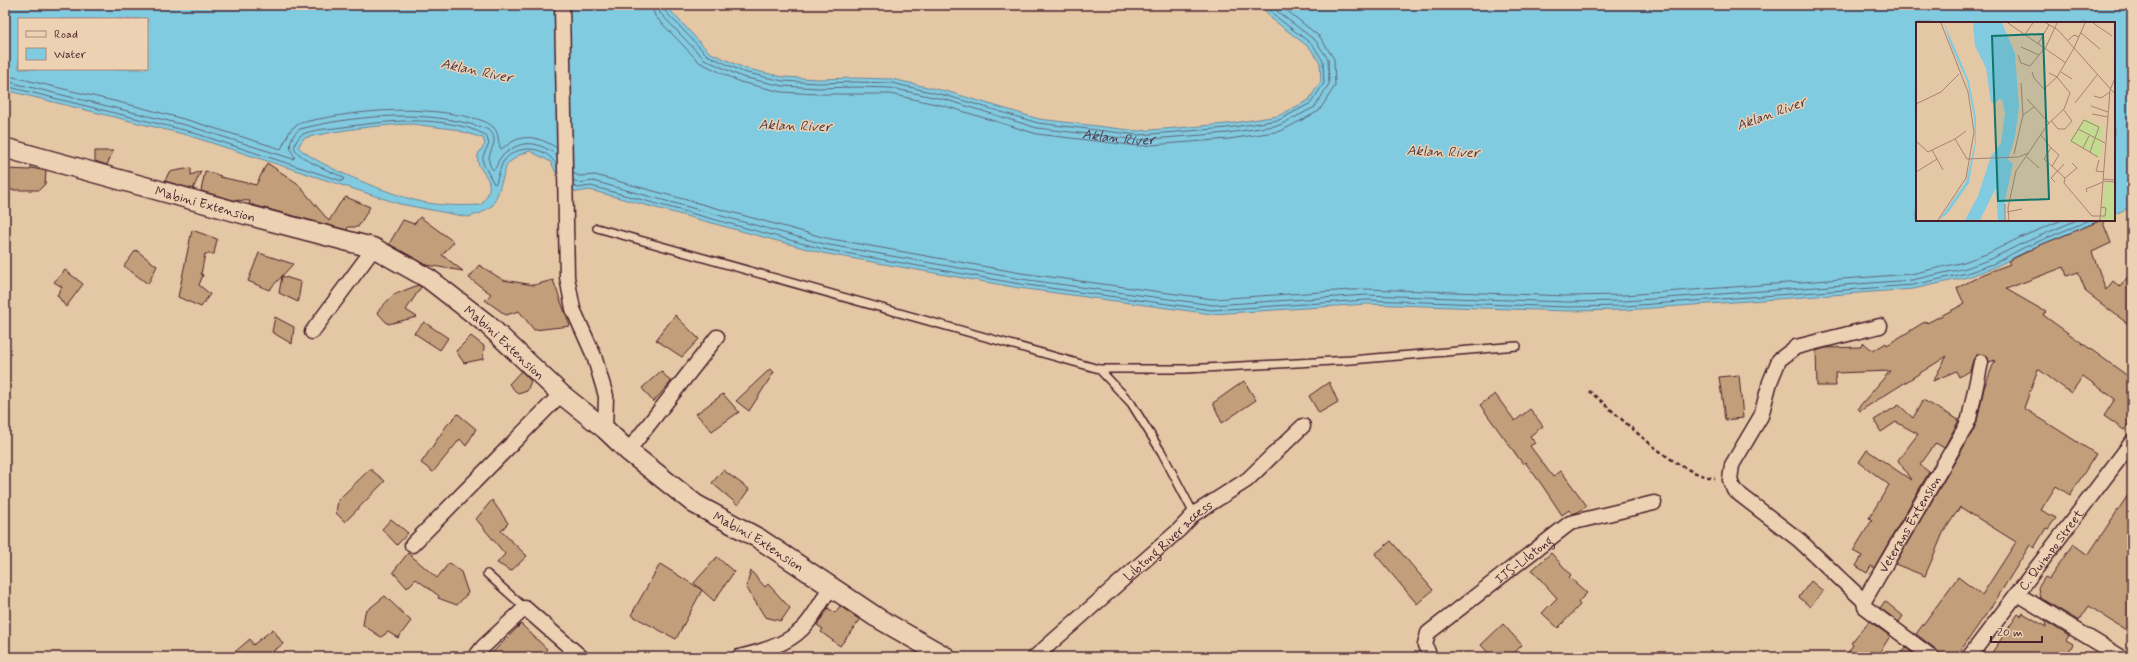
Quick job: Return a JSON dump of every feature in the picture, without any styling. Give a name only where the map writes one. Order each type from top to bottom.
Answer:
[{"type":"street","points":[[562,5],[568,231],[567,277],[573,309],[594,356],[606,396],[605,429]]},
{"type":"street","name":"Mabini Extension","points":[[5,148],[374,248],[429,278],[487,324],[561,394],[605,429],[628,452],[695,504],[758,538],[830,588],[946,657]]},
{"type":"street","points":[[312,332],[374,248]]},
{"type":"street","points":[[1880,326],[1796,346],[1779,360],[1770,382],[1761,416],[1732,465],[1730,480],[1734,490],[1798,540],[1864,601],[1865,607],[1932,657]]},
{"type":"street","points":[[628,452],[717,337]]},
{"type":"street","name":"Veterans Extension","points":[[1864,601],[1966,428],[1981,362]]},
{"type":"street","points":[[412,545],[561,394]]},
{"type":"street","name":"Libtong River access","points":[[1035,657],[1179,530],[1194,514],[1247,480],[1303,426]]},
{"type":"street","name":"C. Quimpo Street","points":[[1970,657],[2132,442]]},
{"type":"street","name":"IJS-Libtong","points":[[1430,657],[1426,645],[1428,632],[1570,523],[1654,503]]},
{"type":"street","points":[[739,657],[756,653],[784,642],[802,629],[830,588]]},
{"type":"street","points":[[2017,594],[2121,657]]},
{"type":"street","points":[[475,657],[483,647],[525,608],[581,657]]},
{"type":"lane","points":[[597,228],[1099,368],[1186,369],[1351,360],[1517,346]]},
{"type":"lane","points":[[1099,368],[1131,403],[1162,453],[1194,514]]},
{"type":"lane","points":[[486,574],[525,608]]},
{"type":"path","points":[[1589,391],[1681,467],[1706,477],[1730,480]]},
{"type":"water","name":"Aklan River","points":[[5,5],[665,5],[709,52],[744,68],[783,77],[818,79],[892,79],[949,92],[1039,119],[1138,131],[1227,124],[1278,116],[1309,100],[1321,81],[1320,63],[1310,48],[1272,19],[1261,5],[2132,5],[2132,207],[2115,214],[2115,22],[1916,22],[1916,221],[2099,221],[2025,252],[1995,267],[1968,277],[1913,289],[1625,310],[1567,311],[1367,304],[1212,314],[1019,288],[822,253],[590,190],[577,192],[561,184],[551,162],[530,151],[519,155],[507,164],[493,205],[481,213],[468,217],[400,204],[187,135],[5,90]],"holes":[[[412,124],[453,129],[483,138],[485,144],[478,155],[478,161],[489,182],[489,188],[487,196],[481,205],[439,204],[422,202],[402,196],[370,185],[321,163],[298,147],[304,138],[344,130]]]},
{"type":"building","points":[[95,151],[113,151],[107,165],[95,161]]},
{"type":"building","points":[[267,163],[297,183],[329,221],[340,203],[346,197],[370,207],[358,227],[348,227],[347,230],[249,204],[250,201],[233,200],[201,191],[205,171],[221,176],[220,177],[256,185]]},
{"type":"building","points":[[31,168],[46,171],[45,184],[39,190],[5,190],[5,169],[30,170]]},
{"type":"building","points":[[191,168],[191,175],[201,171],[193,189],[165,181],[169,172]]},
{"type":"building","points":[[420,217],[454,242],[442,255],[463,271],[427,265],[389,244],[403,220],[414,224]]},
{"type":"building","points":[[2102,221],[2111,243],[2092,252],[2106,290],[2113,281],[2120,287],[2132,271],[2132,327],[2086,292],[2078,272],[2067,276],[2064,267],[2006,289],[2046,312],[2043,315],[2132,379],[2132,419],[2124,430],[2104,416],[2115,399],[2083,376],[2071,393],[2038,369],[2024,408],[2096,454],[2070,495],[2056,486],[2041,510],[2056,518],[2048,529],[2046,528],[2034,548],[2030,545],[1994,603],[1956,657],[1940,657],[1937,650],[1916,634],[1958,577],[1982,595],[2016,542],[1960,507],[1943,533],[1925,576],[1895,564],[1973,431],[1977,421],[1984,388],[1995,360],[1989,362],[1986,355],[1978,354],[1973,360],[1970,371],[1959,377],[1956,371],[1933,381],[1947,356],[1860,411],[1858,408],[1890,371],[1835,373],[1836,386],[1817,386],[1816,351],[1825,348],[1860,347],[1864,343],[1873,351],[1886,343],[1887,345],[1926,321],[1927,323],[1964,304],[1957,288],[1984,274],[2010,264],[2008,261],[2033,248]]},
{"type":"building","points":[[192,230],[217,239],[214,254],[205,254],[201,274],[203,275],[199,285],[210,294],[201,307],[178,297]]},
{"type":"building","points":[[136,250],[157,266],[148,284],[124,266]]},
{"type":"building","points":[[259,253],[293,264],[269,290],[248,281]]},
{"type":"building","points":[[479,265],[503,280],[534,285],[553,280],[570,326],[534,330],[519,311],[506,315],[485,300],[491,294],[469,278]]},
{"type":"building","points":[[65,270],[83,284],[66,307],[57,295],[62,287],[54,282]]},
{"type":"building","points":[[282,276],[301,282],[298,302],[279,293]]},
{"type":"building","points":[[418,285],[421,287],[406,310],[417,317],[388,324],[377,312],[393,295]]},
{"type":"building","points":[[675,315],[699,339],[682,357],[656,340]]},
{"type":"building","points":[[275,317],[294,327],[292,344],[272,332]]},
{"type":"building","points":[[424,322],[448,338],[440,350],[414,333]]},
{"type":"building","points":[[471,336],[484,346],[483,359],[464,363],[456,351]]},
{"type":"building","points":[[770,369],[774,372],[749,411],[736,401]]},
{"type":"building","points":[[521,371],[531,381],[527,391],[518,394],[509,384]]},
{"type":"building","points":[[661,371],[671,382],[653,402],[642,388]]},
{"type":"building","points":[[1739,375],[1743,418],[1725,420],[1719,377]]},
{"type":"building","points":[[1244,381],[1256,400],[1222,423],[1213,403]]},
{"type":"building","points":[[1329,382],[1338,402],[1319,413],[1309,396]]},
{"type":"building","points":[[723,394],[739,412],[712,431],[696,414]]},
{"type":"building","points":[[1495,394],[1515,421],[1530,409],[1543,426],[1530,436],[1535,443],[1530,446],[1553,477],[1561,471],[1587,506],[1578,512],[1572,514],[1569,510],[1562,515],[1525,462],[1523,464],[1480,405]]},
{"type":"building","points":[[1923,400],[1959,420],[1944,448],[1936,443],[1920,465],[1929,472],[1874,568],[1871,566],[1867,573],[1856,566],[1862,556],[1853,551],[1872,520],[1869,518],[1889,485],[1859,462],[1867,450],[1911,480],[1898,460],[1918,434],[1896,422],[1881,432],[1874,420],[1899,405],[1913,418]]},
{"type":"building","points":[[458,414],[476,429],[466,446],[460,439],[433,472],[421,463],[447,425]]},
{"type":"building","points":[[370,469],[385,481],[345,522],[336,513],[338,500]]},
{"type":"building","points":[[723,470],[749,489],[738,505],[712,483]]},
{"type":"building","points":[[2132,489],[2132,634],[2089,606],[2079,621],[2040,598],[2038,588],[2045,577],[2049,579],[2073,544],[2088,555]]},
{"type":"building","points":[[492,500],[508,523],[501,531],[527,556],[511,571],[497,563],[505,554],[476,519]]},
{"type":"building","points":[[391,519],[408,533],[397,545],[382,529]]},
{"type":"building","points":[[1391,541],[1433,590],[1417,604],[1375,554]]},
{"type":"building","points":[[408,553],[437,578],[449,563],[461,572],[468,593],[457,605],[438,598],[439,596],[416,579],[407,588],[393,572]]},
{"type":"building","points":[[1551,553],[1571,575],[1569,577],[1587,593],[1578,602],[1580,605],[1558,628],[1542,613],[1557,598],[1532,570]]},
{"type":"building","points":[[717,557],[734,572],[714,601],[694,583]]},
{"type":"building","points":[[660,564],[702,590],[676,639],[631,615]]},
{"type":"building","points":[[751,571],[765,587],[768,584],[790,608],[781,621],[765,617],[746,587]]},
{"type":"building","points":[[1811,581],[1823,591],[1810,607],[1799,597]]},
{"type":"building","points":[[385,596],[411,621],[398,638],[388,632],[381,637],[363,625],[365,612]]},
{"type":"building","points":[[1885,601],[1903,616],[1899,622],[1880,608]]},
{"type":"building","points":[[840,606],[860,620],[840,646],[821,632],[823,629],[817,625],[828,608],[835,613]]},
{"type":"building","points":[[2023,613],[2046,627],[2045,621],[2069,636],[2066,640],[2073,644],[2066,657],[1989,657],[2018,614],[2021,616]]},
{"type":"building","points":[[1869,621],[1890,636],[1877,657],[1845,657],[1853,645],[1851,643]]},
{"type":"building","points":[[521,624],[547,649],[540,657],[488,657]]},
{"type":"building","points":[[1503,624],[1522,645],[1510,657],[1492,657],[1481,645]]},
{"type":"building","points":[[273,629],[283,644],[265,657],[229,657],[250,639],[253,645]]},
{"type":"building","points":[[1906,648],[1918,657],[1899,657]]}]
